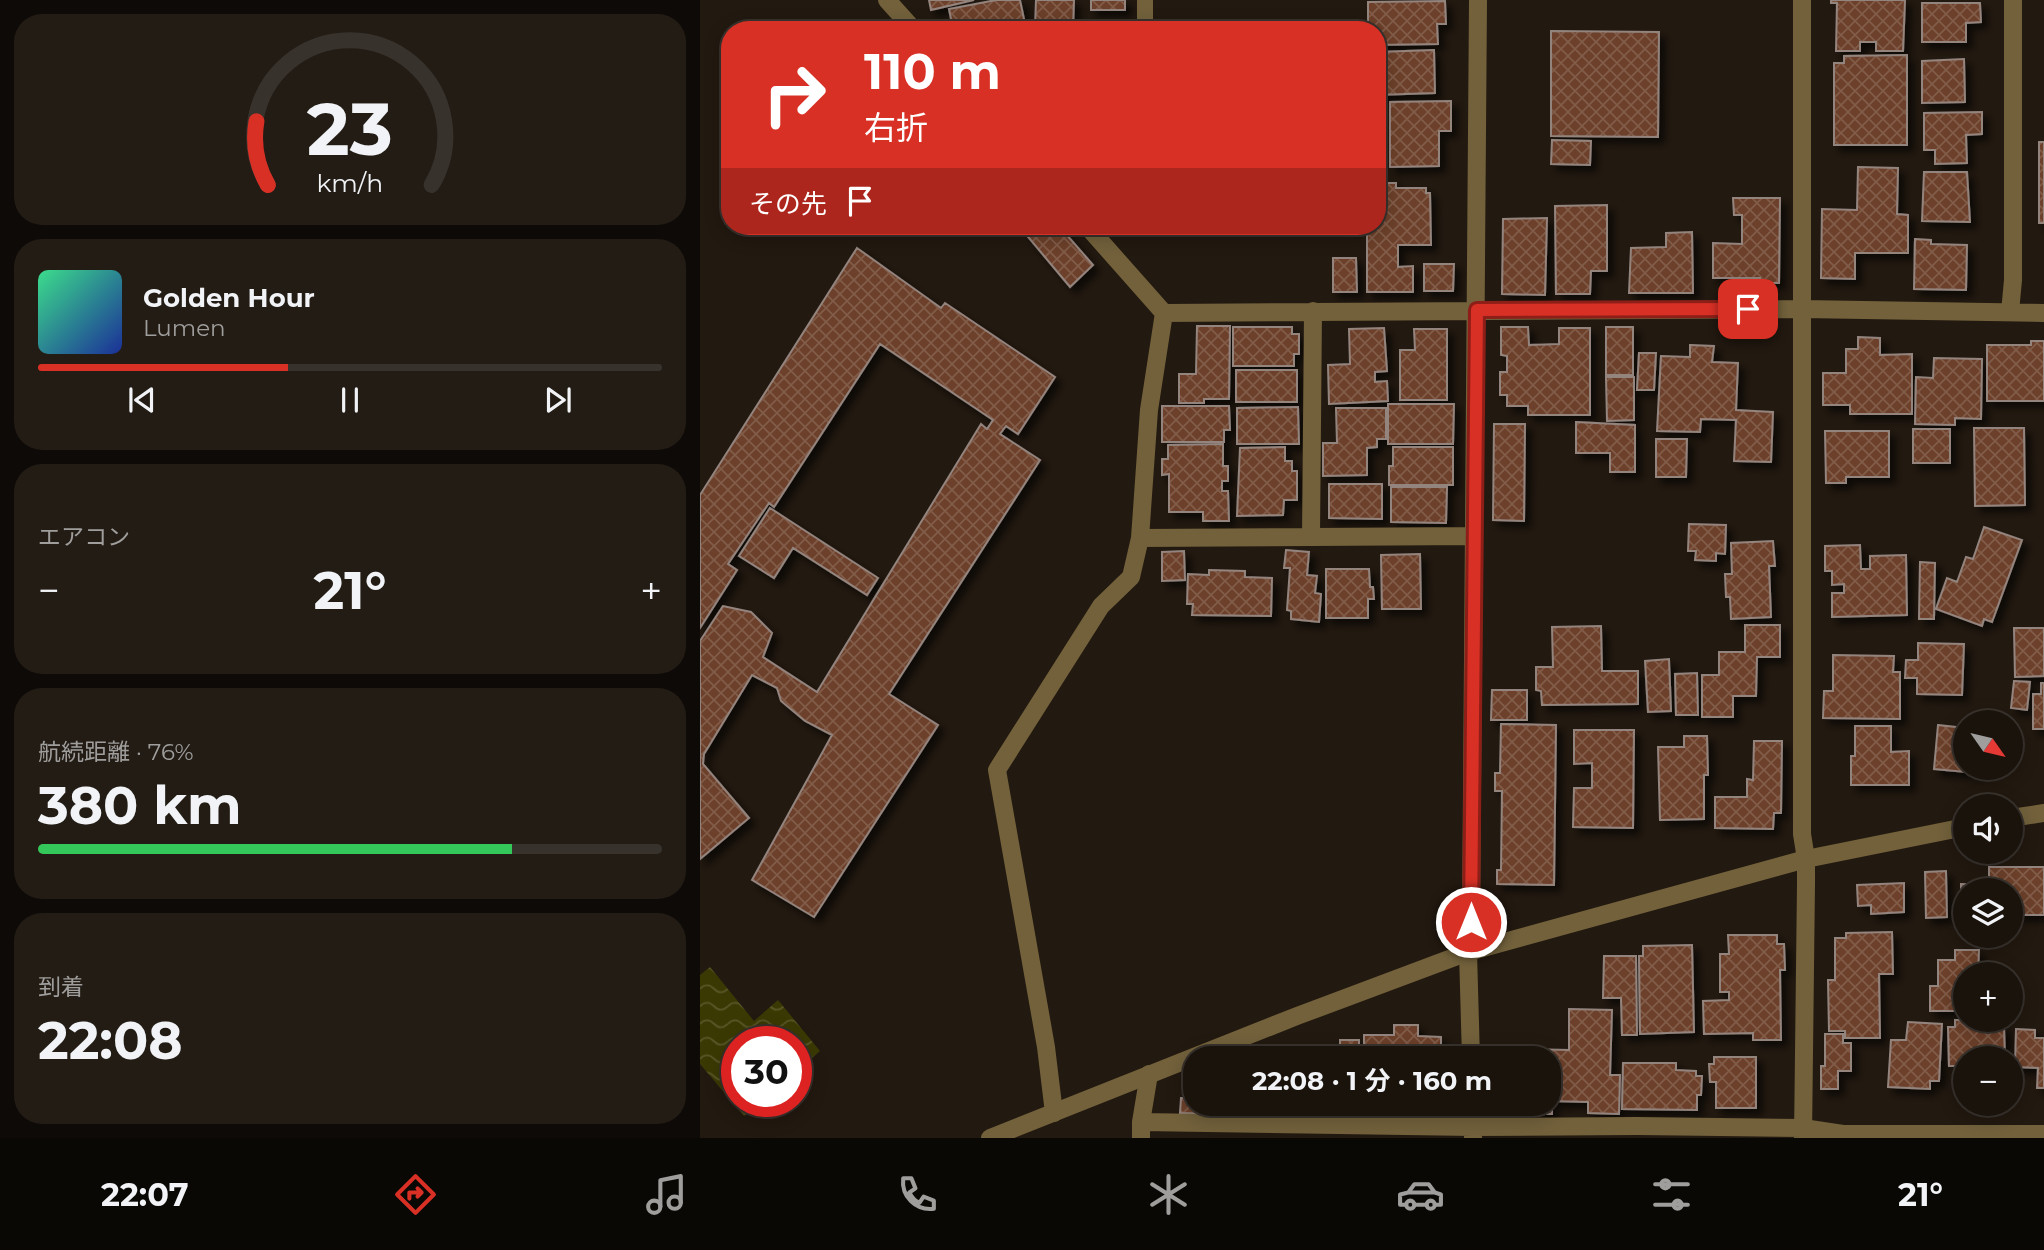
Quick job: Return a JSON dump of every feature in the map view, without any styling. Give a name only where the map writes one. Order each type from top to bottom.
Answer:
[{"type":"street","points":[[887,0],[906,21]]},
{"type":"street","points":[[1471,1046],[1468,952],[1471,922],[1478,0]]},
{"type":"street","points":[[1802,0],[1802,834],[1806,859],[1803,1133]]},
{"type":"street","points":[[2010,312],[2013,280],[2013,0]]},
{"type":"street","points":[[1095,235],[1164,313],[1802,309],[2044,313]]},
{"type":"street","points":[[1311,537],[1313,311]]},
{"type":"street","points":[[1054,1113],[1046,1047],[997,770],[1101,606],[1131,577],[1140,538],[1149,410],[1164,313]]},
{"type":"street","points":[[1140,538],[1474,536]]},
{"type":"street","points":[[2023,816],[2044,813]]},
{"type":"street","points":[[990,1138],[1297,1016],[1468,952],[1806,859],[1953,829]]},
{"type":"street","points":[[1149,1074],[1141,1130],[1473,1133],[1637,1126],[1843,1134],[2044,1133]]},
{"type":"lane","points":[[1145,0],[1146,21]]},
{"type":"water","points":[[710,967],[754,1021],[778,1000],[799,1026],[721,1026],[721,1089],[700,1064],[700,975]]},
{"type":"water","points":[[812,1041],[820,1051],[812,1058]]},
{"type":"building","points":[[929,0],[974,0],[931,10]]},
{"type":"building","points":[[996,0],[1020,0],[1024,21],[951,21],[949,9]]},
{"type":"building","points":[[1036,0],[1074,0],[1073,21],[1035,21]]},
{"type":"building","points":[[1091,0],[1125,0],[1125,10],[1091,10]]},
{"type":"building","points":[[1831,0],[1905,0],[1903,51],[1876,51],[1876,42],[1860,42],[1860,51],[1836,51],[1837,3],[1831,3]]},
{"type":"building","points":[[1445,1],[1446,24],[1437,24],[1438,44],[1386,45],[1386,21],[1368,21],[1368,2]]},
{"type":"building","points":[[1922,3],[1980,3],[1981,22],[1966,23],[1966,42],[1922,42]]},
{"type":"building","points":[[1551,31],[1659,32],[1658,137],[1551,136]]},
{"type":"building","points":[[1434,50],[1435,93],[1386,95],[1386,52]]},
{"type":"building","points":[[1907,55],[1907,145],[1834,145],[1834,63],[1844,63],[1844,56]]},
{"type":"building","points":[[1964,59],[1965,102],[1922,103],[1922,61]]},
{"type":"building","points":[[1451,101],[1451,131],[1439,131],[1439,166],[1390,167],[1390,102]]},
{"type":"building","points":[[1982,112],[1982,134],[1966,135],[1967,163],[1935,164],[1935,150],[1924,150],[1924,113]]},
{"type":"building","points":[[1552,140],[1591,141],[1590,165],[1551,164]]},
{"type":"building","points":[[2039,142],[2044,142],[2044,223],[2039,223]]},
{"type":"building","points":[[1858,167],[1898,168],[1897,214],[1908,215],[1908,253],[1855,253],[1855,279],[1821,278],[1822,209],[1857,210]]},
{"type":"building","points":[[1924,172],[1967,172],[1970,222],[1922,221]]},
{"type":"building","points":[[1386,183],[1396,183],[1396,188],[1426,188],[1426,193],[1430,193],[1431,245],[1398,245],[1398,267],[1413,266],[1413,292],[1367,292],[1367,235],[1386,235]]},
{"type":"building","points":[[1733,198],[1780,198],[1779,283],[1760,283],[1760,278],[1713,278],[1713,243],[1742,244],[1742,215],[1734,215]]},
{"type":"building","points":[[1607,205],[1607,271],[1591,271],[1590,294],[1556,294],[1555,206]]},
{"type":"building","points":[[1547,218],[1545,295],[1502,294],[1503,219]]},
{"type":"building","points":[[1692,232],[1693,293],[1629,293],[1631,248],[1666,247],[1666,233]]},
{"type":"building","points":[[1027,235],[1067,235],[1093,265],[1070,287]]},
{"type":"building","points":[[1915,239],[1931,240],[1931,244],[1967,245],[1966,290],[1914,289]]},
{"type":"building","points":[[857,248],[941,308],[945,303],[1055,377],[1018,434],[1006,426],[1000,434],[1040,460],[889,694],[938,725],[814,917],[752,880],[832,735],[805,721],[781,701],[777,688],[752,675],[704,754],[703,764],[749,818],[700,859],[700,641],[723,606],[751,612],[772,633],[763,657],[817,692],[981,424],[987,429],[993,420],[880,344],[774,507],[769,503],[728,564],[737,570],[700,628],[700,495]]},
{"type":"building","points":[[1333,258],[1356,258],[1357,292],[1333,292]]},
{"type":"building","points":[[1424,264],[1454,264],[1453,291],[1424,291]]},
{"type":"building","points":[[1197,326],[1230,326],[1229,399],[1179,403],[1179,374],[1196,374]]},
{"type":"building","points":[[1233,327],[1292,327],[1292,334],[1299,334],[1299,354],[1294,354],[1294,366],[1233,366]]},
{"type":"building","points":[[1501,327],[1528,327],[1529,345],[1559,344],[1559,328],[1590,328],[1590,415],[1528,415],[1528,406],[1507,406],[1507,395],[1500,395],[1500,372],[1507,372],[1507,356],[1501,355]]},
{"type":"building","points":[[1606,327],[1633,327],[1633,375],[1606,375]]},
{"type":"building","points":[[1384,328],[1387,371],[1375,372],[1375,382],[1387,381],[1388,401],[1329,404],[1328,365],[1350,364],[1349,329]]},
{"type":"building","points":[[1414,329],[1447,329],[1447,400],[1400,400],[1400,350],[1415,350]]},
{"type":"building","points":[[1858,337],[1880,338],[1880,355],[1912,354],[1912,414],[1850,414],[1850,405],[1823,405],[1823,373],[1846,373],[1846,349],[1858,349]]},
{"type":"building","points":[[2031,341],[2044,341],[2044,401],[1987,401],[1987,345],[2031,345]]},
{"type":"building","points":[[1690,345],[1714,346],[1712,362],[1738,363],[1736,410],[1773,412],[1771,462],[1734,461],[1736,420],[1701,419],[1700,432],[1657,431],[1661,356],[1690,357]]},
{"type":"building","points":[[1639,353],[1656,353],[1654,390],[1637,390]]},
{"type":"building","points":[[1934,358],[1982,359],[1981,419],[1955,418],[1955,425],[1915,424],[1916,377],[1933,378]]},
{"type":"building","points":[[1236,370],[1297,370],[1297,402],[1236,402]]},
{"type":"building","points":[[1606,377],[1634,377],[1634,420],[1607,421]]},
{"type":"building","points":[[1388,404],[1454,404],[1453,444],[1388,444]]},
{"type":"building","points":[[1162,406],[1229,406],[1230,430],[1224,430],[1224,442],[1162,442]]},
{"type":"building","points":[[1298,407],[1299,444],[1237,444],[1237,408]]},
{"type":"building","points":[[1336,408],[1386,408],[1386,439],[1377,439],[1377,447],[1367,448],[1367,475],[1323,476],[1323,443],[1337,443]]},
{"type":"building","points":[[1576,422],[1635,425],[1635,472],[1610,472],[1610,453],[1576,453]]},
{"type":"building","points":[[1494,424],[1525,424],[1524,521],[1493,520]]},
{"type":"building","points":[[1974,428],[2024,428],[2025,505],[1975,506]]},
{"type":"building","points":[[1913,429],[1950,429],[1950,463],[1913,463]]},
{"type":"building","points":[[1825,431],[1889,431],[1889,477],[1846,477],[1846,483],[1826,483]]},
{"type":"building","points":[[1656,439],[1687,439],[1686,477],[1656,477]]},
{"type":"building","points":[[1223,444],[1223,466],[1228,466],[1228,481],[1222,481],[1222,491],[1228,491],[1229,521],[1203,521],[1203,512],[1169,512],[1169,474],[1162,475],[1162,459],[1168,459],[1168,445]]},
{"type":"building","points":[[1285,447],[1285,461],[1292,461],[1292,471],[1297,471],[1297,500],[1284,500],[1283,515],[1237,516],[1240,448]]},
{"type":"building","points":[[1393,447],[1453,447],[1453,485],[1389,485]]},
{"type":"building","points":[[1329,484],[1382,484],[1382,519],[1329,518]]},
{"type":"building","points":[[1391,487],[1447,487],[1446,523],[1391,522]]},
{"type":"building","points":[[770,508],[878,578],[867,595],[793,548],[774,578],[739,556]]},
{"type":"building","points":[[1689,524],[1726,525],[1725,554],[1716,553],[1716,561],[1695,560],[1696,551],[1688,551]]},
{"type":"building","points":[[1984,527],[2022,540],[1992,622],[1984,619],[1982,626],[1936,609],[1947,578],[1957,582],[1966,557],[1973,559]]},
{"type":"building","points":[[1773,541],[1775,566],[1769,566],[1771,617],[1731,619],[1725,574],[1732,574],[1731,543]]},
{"type":"building","points":[[1860,545],[1861,569],[1870,569],[1870,556],[1906,555],[1907,615],[1832,617],[1832,593],[1844,593],[1844,584],[1832,585],[1832,571],[1825,571],[1825,546]]},
{"type":"building","points":[[1286,550],[1309,552],[1307,575],[1317,576],[1315,593],[1321,594],[1319,622],[1291,619],[1291,611],[1287,610],[1290,568],[1284,568]]},
{"type":"building","points":[[1184,551],[1185,580],[1162,581],[1162,552]]},
{"type":"building","points":[[1420,554],[1421,609],[1382,609],[1381,555]]},
{"type":"building","points":[[1920,562],[1935,563],[1934,619],[1919,619]]},
{"type":"building","points":[[1326,569],[1369,569],[1374,599],[1368,599],[1368,618],[1326,618]]},
{"type":"building","points":[[1209,570],[1245,571],[1245,577],[1272,578],[1271,616],[1192,615],[1193,604],[1187,604],[1188,574],[1209,575]]},
{"type":"building","points":[[1745,625],[1780,625],[1780,657],[1757,657],[1756,696],[1733,696],[1733,717],[1702,717],[1702,675],[1719,675],[1719,652],[1745,652]]},
{"type":"building","points":[[1601,626],[1602,671],[1638,671],[1638,704],[1542,705],[1541,691],[1536,690],[1536,667],[1553,667],[1552,627]]},
{"type":"building","points":[[2014,628],[2044,628],[2044,676],[2015,677]]},
{"type":"building","points":[[1918,643],[1964,644],[1962,695],[1917,694],[1917,678],[1905,678],[1906,660],[1918,660]]},
{"type":"building","points":[[1833,655],[1894,656],[1893,672],[1900,672],[1900,719],[1823,718],[1824,691],[1833,691]]},
{"type":"building","points":[[1669,659],[1671,711],[1648,712],[1645,661]]},
{"type":"building","points":[[1697,673],[1698,715],[1676,715],[1675,674]]},
{"type":"building","points":[[2014,681],[2030,682],[2027,710],[2011,708]]},
{"type":"building","points":[[2041,683],[2044,683],[2044,729],[2033,729],[2033,694],[2041,694]]},
{"type":"building","points":[[1492,690],[1527,690],[1527,720],[1491,720]]},
{"type":"building","points":[[1501,724],[1556,725],[1554,885],[1497,884],[1497,870],[1501,870],[1502,791],[1495,791],[1495,773],[1500,773]]},
{"type":"building","points":[[1938,725],[1953,727],[1953,771],[1934,769]]},
{"type":"building","points":[[1855,726],[1891,726],[1891,752],[1909,751],[1909,785],[1851,785]]},
{"type":"building","points":[[1574,730],[1634,730],[1633,828],[1573,827],[1574,788],[1592,788],[1592,763],[1574,764]]},
{"type":"building","points":[[1684,736],[1707,736],[1708,775],[1704,775],[1704,819],[1660,820],[1658,747],[1684,747]]},
{"type":"building","points":[[1754,741],[1782,741],[1781,813],[1774,813],[1773,829],[1715,828],[1715,797],[1747,797],[1747,779],[1753,780]]},
{"type":"building","points":[[1989,867],[2044,867],[2044,915],[2023,915],[2023,878],[1989,878]]},
{"type":"building","points":[[1946,871],[1947,917],[1926,918],[1925,872]]},
{"type":"building","points":[[1904,883],[1904,912],[1871,914],[1871,905],[1858,906],[1857,885]]},
{"type":"building","points":[[1892,932],[1893,974],[1879,974],[1880,1038],[1845,1038],[1845,1031],[1829,1031],[1828,980],[1835,980],[1835,938],[1846,938],[1846,933]]},
{"type":"building","points":[[1728,935],[1777,935],[1777,944],[1784,944],[1785,970],[1780,970],[1781,1040],[1753,1040],[1753,1033],[1704,1034],[1703,1001],[1729,1000],[1729,992],[1720,992],[1720,954],[1729,954]]},
{"type":"building","points":[[1692,945],[1694,1032],[1640,1034],[1639,956],[1643,956],[1643,946]]},
{"type":"building","points":[[1955,950],[1979,950],[1979,962],[1953,962],[1953,1011],[1930,1011],[1930,986],[1938,986],[1938,960],[1955,960]]},
{"type":"building","points":[[1604,956],[1636,956],[1637,1035],[1622,1035],[1621,998],[1603,998]]},
{"type":"building","points":[[1569,1009],[1612,1010],[1610,1075],[1620,1075],[1619,1114],[1588,1113],[1588,1102],[1561,1101],[1561,1050],[1569,1050]]},
{"type":"building","points":[[1908,1022],[1942,1024],[1939,1081],[1930,1081],[1930,1089],[1888,1087],[1891,1040],[1906,1040]]},
{"type":"building","points":[[1394,1025],[1418,1025],[1418,1036],[1441,1037],[1441,1046],[1364,1046],[1364,1035],[1394,1035]]},
{"type":"building","points":[[1948,1027],[1953,1027],[1953,1032],[2004,1032],[2005,1046],[1953,1046],[1953,1066],[1949,1066]]},
{"type":"building","points":[[2023,1029],[2035,1030],[2035,1038],[2044,1038],[2044,1088],[2037,1088],[2038,1068],[2023,1067],[2023,1046],[2016,1046],[2016,1032],[2023,1032]]},
{"type":"building","points":[[1825,1034],[1843,1034],[1843,1043],[1851,1043],[1851,1071],[1838,1071],[1838,1089],[1821,1089],[1821,1066],[1825,1066]]},
{"type":"building","points":[[1340,1040],[1359,1040],[1359,1046],[1340,1046]]},
{"type":"building","points":[[1714,1057],[1756,1057],[1756,1108],[1716,1108],[1716,1082],[1710,1082],[1709,1064],[1714,1064]]},
{"type":"building","points":[[1623,1063],[1676,1063],[1676,1070],[1696,1071],[1696,1076],[1702,1076],[1701,1095],[1697,1095],[1697,1110],[1622,1109]]},
{"type":"building","points":[[1181,1098],[1183,1098],[1183,1113],[1180,1113]]},
{"type":"route","points":[[1471,922],[1477,310],[1748,309]]}]
